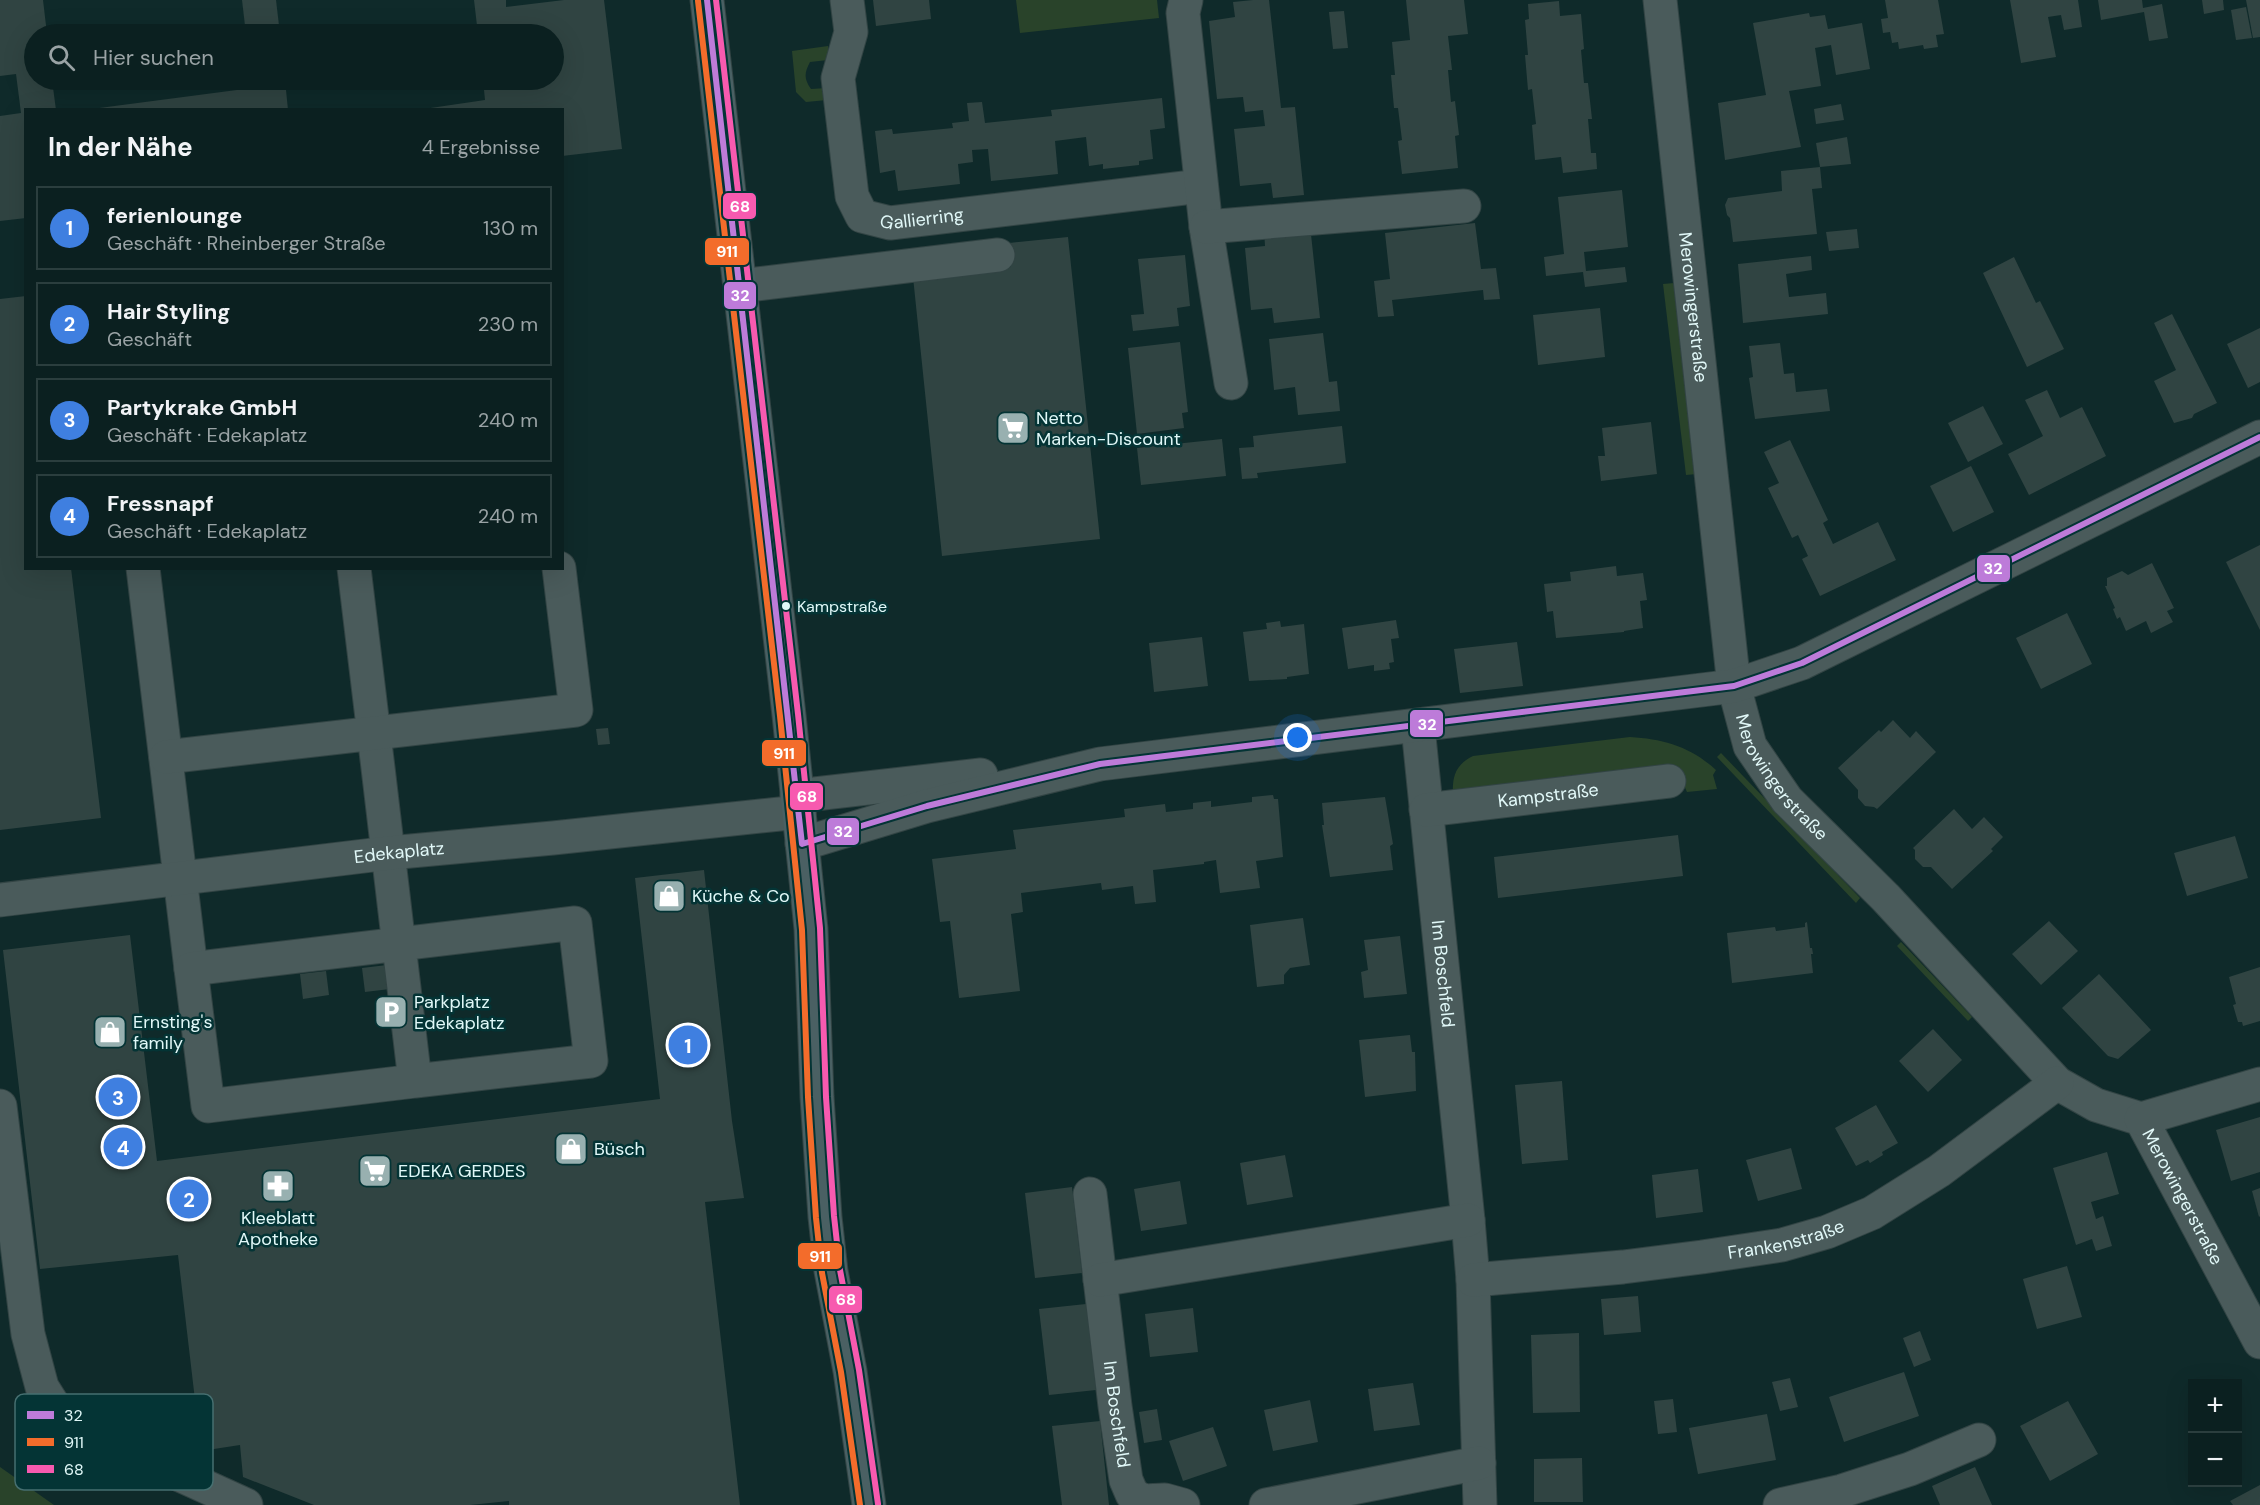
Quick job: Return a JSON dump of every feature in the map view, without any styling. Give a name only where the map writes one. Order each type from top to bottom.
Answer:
[{"type":"main road","points":[[708,0],[811,929],[817,1097],[825,1217],[831,1271],[850,1371],[869,1505]]},
{"type":"street","name":"Gallierring","points":[[848,0],[851,32],[838,78],[852,196],[862,216],[890,223],[1201,186]]},
{"type":"street","points":[[1186,0],[1183,13],[1201,186],[1231,383]]},
{"type":"street","name":"Merowingerstraße","points":[[1660,0],[1734,686],[1750,746],[1787,800],[1886,898],[2057,1083],[2096,1105],[2141,1119],[2260,1341]]},
{"type":"street","points":[[1206,227],[1464,206]]},
{"type":"street","points":[[740,286],[998,255]]},
{"type":"street","points":[[802,844],[927,806],[1070,770],[1122,761],[1734,686],[1802,663],[2260,437]]},
{"type":"street","points":[[143,570],[181,878],[191,969],[208,1106],[591,1061],[575,923],[191,969]]},
{"type":"street","points":[[354,570],[415,1081]]},
{"type":"street","points":[[166,757],[576,710],[559,570]]},
{"type":"street","name":"Im Boschfeld","points":[[1418,726],[1473,1280],[1480,1505]]},
{"type":"street","points":[[798,804],[974,776],[1070,770]]},
{"type":"street","name":"Kampstraße","points":[[1426,810],[1669,781]]},
{"type":"street","name":"Edekaplatz","points":[[0,900],[389,853],[553,838],[798,804]]},
{"type":"street","name":"Frankenstraße","points":[[1473,1280],[1623,1267],[1702,1257],[1782,1245],[1827,1232],[1872,1213],[1940,1171],[2057,1083]]},
{"type":"street","points":[[2141,1119],[2260,1084]]},
{"type":"street","points":[[0,1106],[28,1334],[42,1386],[47,1394]]},
{"type":"street","name":"Im Boschfeld","points":[[1090,1194],[1126,1480],[1132,1494],[1143,1501],[1165,1500],[1184,1505]]},
{"type":"street","points":[[1100,1280],[1468,1220]]},
{"type":"street","points":[[1780,1505],[1842,1491],[1910,1469],[1979,1440]]},
{"type":"street","points":[[1266,1505],[1479,1463]]},
{"type":"street","points":[[213,1490],[246,1505]]},
{"type":"green space","points":[[1016,0],[1157,0],[1159,18],[1020,33]]},
{"type":"green space","points":[[828,46],[828,60],[810,62],[806,76],[811,89],[827,88],[827,100],[806,102],[796,92],[792,51]]},
{"type":"green space","points":[[1674,283],[1697,474],[1686,475],[1663,284]]},
{"type":"green space","points":[[1630,737],[1666,742],[1697,755],[1716,770],[1713,775],[1717,789],[1687,792],[1676,768],[1453,796],[1453,783],[1458,768],[1473,756]]},
{"type":"green space","points":[[1721,753],[1860,898],[1856,903],[1717,757]]},
{"type":"green space","points":[[1901,942],[1972,1017],[1968,1021],[1897,946]]},
{"type":"green space","points":[[0,1467],[15,1478],[15,1490],[33,1490],[54,1505],[0,1505]]},
{"type":"building","points":[[0,0],[43,0],[46,24],[24,24],[24,90],[53,90],[56,108],[24,108],[24,218],[0,221],[0,116],[21,113],[16,74],[0,76]]},
{"type":"building","points":[[242,0],[276,0],[279,24],[245,24]]},
{"type":"building","points":[[474,0],[506,0],[506,7],[564,0],[604,0],[622,149],[564,156],[564,108],[431,108],[485,100],[484,90],[564,90],[564,24],[477,24]]},
{"type":"building","points":[[873,0],[929,0],[931,19],[876,26]]},
{"type":"building","points":[[1269,0],[1281,108],[1295,107],[1304,195],[1273,198],[1271,183],[1240,186],[1234,129],[1265,126],[1263,110],[1245,112],[1243,97],[1217,99],[1209,21],[1235,17],[1233,2]]},
{"type":"building","points":[[1406,0],[1464,0],[1468,34],[1448,36],[1452,70],[1448,70],[1451,102],[1455,101],[1459,135],[1455,136],[1458,168],[1402,174],[1398,141],[1402,140],[1398,108],[1394,108],[1391,75],[1395,75],[1392,42],[1410,40]]},
{"type":"building","points":[[1885,0],[1938,0],[1944,34],[1936,35],[1938,47],[1924,49],[1923,45],[1899,49],[1898,42],[1892,43],[1890,32],[1883,33],[1881,19],[1888,18]]},
{"type":"building","points":[[2010,0],[2078,0],[2082,27],[2064,30],[2061,15],[2048,17],[2056,57],[2021,63]]},
{"type":"building","points":[[2098,0],[2142,0],[2143,8],[2162,4],[2168,38],[2149,41],[2144,12],[2101,20]]},
{"type":"building","points":[[2202,0],[2223,0],[2224,10],[2204,14]]},
{"type":"building","points":[[2246,0],[2260,0],[2260,37],[2253,38]]},
{"type":"building","points":[[1559,1],[1560,16],[1581,14],[1584,83],[1588,83],[1592,119],[1588,119],[1591,153],[1596,153],[1597,169],[1563,173],[1561,157],[1535,160],[1532,125],[1536,124],[1532,89],[1528,90],[1525,20],[1529,19],[1528,4]]},
{"type":"building","points":[[2246,7],[2252,38],[2236,40],[2231,10]]},
{"type":"building","points":[[1344,11],[1348,48],[1333,49],[1329,12]]},
{"type":"building","points":[[1809,13],[1810,17],[1825,15],[1828,29],[1862,23],[1870,69],[1836,75],[1831,45],[1815,48],[1821,86],[1789,91],[1801,147],[1725,160],[1718,103],[1766,95],[1753,23]]},
{"type":"building","points":[[237,90],[286,90],[288,108],[99,108]]},
{"type":"building","points":[[1162,98],[1165,128],[1150,130],[1153,159],[1139,161],[1139,165],[1103,169],[1103,164],[1089,166],[1086,137],[1055,141],[1058,174],[991,181],[988,149],[972,150],[973,162],[958,164],[960,184],[898,191],[895,170],[880,173],[875,131],[892,129],[893,134],[953,128],[952,123],[969,121],[967,103],[982,102],[985,123],[1052,116],[1051,110]]},
{"type":"building","points":[[1841,104],[1844,120],[1816,124],[1814,109]]},
{"type":"building","points":[[1847,137],[1851,164],[1820,167],[1816,143]]},
{"type":"building","points":[[1820,167],[1822,188],[1812,189],[1817,234],[1733,242],[1730,218],[1725,205],[1728,198],[1782,191],[1781,171]]},
{"type":"building","points":[[1622,190],[1628,247],[1584,252],[1586,271],[1625,267],[1627,282],[1585,287],[1583,272],[1546,276],[1544,257],[1564,254],[1558,197]]},
{"type":"building","points":[[1475,223],[1481,269],[1496,268],[1500,299],[1484,300],[1483,290],[1392,300],[1394,316],[1378,317],[1374,281],[1390,279],[1385,233]]},
{"type":"building","points":[[1310,225],[1320,318],[1274,323],[1272,308],[1251,310],[1245,248],[1265,246],[1264,230]]},
{"type":"building","points":[[1857,229],[1859,248],[1829,251],[1826,232]]},
{"type":"building","points":[[1068,237],[1100,539],[942,556],[913,277],[1011,267],[1009,243]]},
{"type":"building","points":[[1185,255],[1190,306],[1177,308],[1179,326],[1133,331],[1131,315],[1144,314],[1138,259]]},
{"type":"building","points":[[1811,256],[1812,270],[1786,274],[1789,297],[1826,293],[1828,314],[1743,323],[1738,264]]},
{"type":"building","points":[[2014,257],[2036,303],[2040,301],[2064,349],[2027,367],[1983,273]]},
{"type":"building","points":[[24,296],[24,570],[71,570],[101,818],[0,830],[0,299]]},
{"type":"building","points":[[1600,308],[1605,357],[1538,365],[1533,315]]},
{"type":"building","points":[[2172,314],[2217,403],[2194,414],[2192,418],[2174,423],[2154,381],[2176,370],[2154,323]]},
{"type":"building","points":[[2260,328],[2260,382],[2248,388],[2227,344]]},
{"type":"building","points":[[1323,333],[1329,382],[1337,381],[1340,411],[1298,415],[1295,387],[1274,390],[1269,339]]},
{"type":"building","points":[[1180,342],[1188,412],[1182,413],[1184,428],[1137,434],[1128,348]]},
{"type":"building","points":[[1780,343],[1784,374],[1794,373],[1796,392],[1827,389],[1830,411],[1755,419],[1749,378],[1753,377],[1749,346]]},
{"type":"building","points":[[2047,390],[2060,418],[2082,407],[2106,456],[2029,495],[2008,454],[2043,436],[2025,400]]},
{"type":"building","points":[[1983,406],[2003,444],[1968,462],[1948,423]]},
{"type":"building","points":[[1651,422],[1657,474],[1601,481],[1598,456],[1605,456],[1602,428]]},
{"type":"building","points":[[1342,426],[1346,463],[1257,473],[1258,478],[1242,479],[1239,448],[1254,447],[1253,436]]},
{"type":"building","points":[[1222,439],[1226,476],[1141,485],[1137,448]]},
{"type":"building","points":[[1790,440],[1828,520],[1823,523],[1833,544],[1878,522],[1896,560],[1820,596],[1802,559],[1808,556],[1798,535],[1792,538],[1768,488],[1779,483],[1764,452]]},
{"type":"building","points":[[1971,466],[1994,512],[1953,532],[1930,486]]},
{"type":"building","points":[[2260,545],[2260,630],[2226,562]]},
{"type":"building","points":[[2152,563],[2174,608],[2167,611],[2173,622],[2151,633],[2146,621],[2126,631],[2120,617],[2117,619],[2113,609],[2115,608],[2105,586],[2107,586],[2107,578],[2122,571],[2128,575]]},
{"type":"building","points":[[1616,566],[1617,576],[1643,573],[1647,600],[1640,601],[1643,628],[1624,632],[1556,638],[1553,611],[1547,612],[1544,584],[1571,581],[1570,572]]},
{"type":"building","points":[[2067,613],[2092,664],[2041,689],[2016,638]]},
{"type":"building","points":[[1396,620],[1399,638],[1391,639],[1394,662],[1389,663],[1390,669],[1374,671],[1374,665],[1348,669],[1342,628]]},
{"type":"building","points":[[1280,621],[1281,627],[1304,624],[1309,674],[1287,677],[1287,679],[1249,681],[1243,632],[1267,629],[1266,623]]},
{"type":"building","points":[[1202,637],[1208,686],[1154,692],[1149,643]]},
{"type":"building","points":[[1517,642],[1523,686],[1460,693],[1454,649]]},
{"type":"building","points":[[1893,720],[1910,738],[1916,731],[1936,752],[1877,809],[1865,806],[1858,798],[1858,790],[1838,768]]},
{"type":"building","points":[[608,728],[610,744],[598,745],[596,729]]},
{"type":"building","points":[[1273,795],[1274,799],[1278,799],[1283,857],[1256,861],[1260,888],[1220,893],[1216,860],[1204,862],[1204,864],[1153,870],[1156,902],[1135,904],[1133,886],[1102,890],[1101,883],[1021,893],[1023,912],[1011,914],[1020,991],[959,998],[950,921],[940,922],[932,859],[1016,849],[1013,830],[1125,817],[1124,809],[1165,804],[1166,812],[1193,809],[1193,803],[1211,801],[1211,807],[1252,802],[1252,797]]},
{"type":"building","points":[[1385,797],[1393,844],[1390,846],[1393,870],[1330,877],[1322,825],[1324,825],[1322,803]]},
{"type":"building","points":[[1954,809],[1972,829],[1984,817],[2003,837],[1991,849],[1993,851],[1952,889],[1931,867],[1923,867],[1915,859],[1913,848]]},
{"type":"building","points":[[1678,835],[1683,876],[1498,898],[1494,857]]},
{"type":"building","points":[[2235,836],[2248,878],[2187,896],[2174,853]]},
{"type":"building","points":[[704,870],[732,1121],[744,1198],[705,1202],[740,1505],[509,1505],[509,1501],[470,1505],[314,1505],[243,1477],[240,1445],[213,1449],[213,1394],[194,1394],[178,1255],[40,1269],[3,950],[130,935],[157,1161],[660,1099],[635,878]]},
{"type":"building","points":[[1303,918],[1310,965],[1290,968],[1284,975],[1284,984],[1257,987],[1250,925]]},
{"type":"building","points":[[2049,921],[2078,951],[2041,985],[2012,954]]},
{"type":"building","points":[[1807,922],[1810,948],[1813,954],[1811,954],[1813,973],[1732,983],[1727,933],[1775,927],[1776,931],[1805,927]]},
{"type":"building","points":[[1400,936],[1407,994],[1364,998],[1361,972],[1368,970],[1364,940]]},
{"type":"building","points":[[387,965],[390,989],[365,992],[362,968]]},
{"type":"building","points":[[2260,967],[2260,1021],[2243,1026],[2242,1022],[2238,1022],[2233,1005],[2236,1004],[2229,977]]},
{"type":"building","points":[[326,971],[329,995],[303,999],[300,974]]},
{"type":"building","points":[[2099,974],[2151,1030],[2118,1059],[2108,1056],[2062,1008]]},
{"type":"building","points":[[1933,1029],[1962,1060],[1928,1092],[1899,1061]]},
{"type":"building","points":[[1410,1035],[1412,1052],[1415,1052],[1416,1091],[1365,1097],[1359,1040]]},
{"type":"building","points":[[1562,1081],[1568,1160],[1522,1164],[1515,1085]]},
{"type":"building","points":[[1876,1105],[1898,1143],[1882,1152],[1883,1155],[1870,1163],[1868,1160],[1856,1166],[1835,1128]]},
{"type":"building","points":[[2260,1117],[2260,1172],[2231,1181],[2216,1130]]},
{"type":"building","points":[[1791,1148],[1802,1189],[1758,1201],[1746,1160]]},
{"type":"building","points":[[2107,1152],[2119,1194],[2091,1202],[2096,1219],[2103,1216],[2112,1246],[2096,1251],[2092,1239],[2076,1245],[2053,1168]]},
{"type":"building","points":[[1285,1155],[1293,1197],[1247,1205],[1240,1163]]},
{"type":"building","points":[[1698,1169],[1703,1212],[1656,1218],[1652,1175]]},
{"type":"building","points":[[1180,1181],[1187,1224],[1141,1231],[1134,1189]]},
{"type":"building","points":[[1072,1187],[1082,1273],[1035,1278],[1025,1193]]},
{"type":"building","points":[[2260,1188],[2260,1216],[2259,1217],[2252,1191]]},
{"type":"building","points":[[2067,1266],[2082,1317],[2037,1329],[2023,1279]]},
{"type":"building","points":[[1638,1296],[1641,1332],[1604,1335],[1601,1299]]},
{"type":"building","points":[[1086,1304],[1096,1390],[1049,1395],[1039,1309]]},
{"type":"building","points":[[1193,1308],[1198,1352],[1150,1357],[1145,1314]]},
{"type":"building","points":[[1920,1331],[1931,1360],[1914,1367],[1903,1338]]},
{"type":"building","points":[[1579,1333],[1580,1412],[1533,1413],[1531,1335]]},
{"type":"building","points":[[1904,1372],[1919,1416],[1844,1442],[1829,1397]]},
{"type":"building","points":[[1790,1378],[1798,1407],[1780,1411],[1772,1382]]},
{"type":"building","points":[[1413,1383],[1420,1425],[1374,1431],[1368,1389]]},
{"type":"building","points":[[1673,1399],[1677,1432],[1658,1434],[1654,1401]]},
{"type":"building","points":[[1310,1400],[1318,1442],[1273,1451],[1264,1410]]},
{"type":"building","points":[[2068,1401],[2098,1454],[2050,1481],[2020,1426]]},
{"type":"building","points":[[1157,1409],[1162,1440],[1144,1443],[1139,1412]]},
{"type":"building","points":[[1767,1414],[1776,1460],[1698,1474],[1689,1428]]},
{"type":"building","points":[[1100,1421],[1109,1505],[1062,1505],[1052,1426]]},
{"type":"building","points":[[1213,1427],[1227,1466],[1183,1481],[1169,1441]]},
{"type":"building","points":[[1582,1458],[1583,1502],[1534,1502],[1534,1459]]},
{"type":"building","points":[[1975,1467],[1992,1505],[1940,1505],[1932,1486]]},
{"type":"building","points":[[2260,1485],[2260,1505],[2233,1505],[2230,1501]]},
{"type":"transit line","name":"32","points":[[707,0],[802,844],[927,806],[1100,764],[1734,686],[1802,663],[2260,437]]},
{"type":"transit line","name":"68","points":[[716,0],[798,714],[820,928],[826,1097],[834,1216],[840,1270],[859,1370],[878,1504]]},
{"type":"transit line","name":"911","points":[[698,1],[780,716],[802,930],[808,1097],[816,1218],[822,1273],[841,1372],[860,1505]]},
{"type":"place","name":"Netto Marken-Discount","points":[[1013,428]]},
{"type":"place","name":"Kampstraße","points":[[786,606]]},
{"type":"place","name":"Küche & Co","points":[[669,896]]},
{"type":"place","name":"Parkplatz Edekaplatz","points":[[391,1012]]},
{"type":"place","name":"Ernsting's family","points":[[110,1032]]},
{"type":"place","name":"ferienlounge","points":[[688,1045]]},
{"type":"place","name":"Partykrake GmbH","points":[[118,1097]]},
{"type":"place","name":"Fressnapf","points":[[123,1147]]},
{"type":"place","name":"Büsch","points":[[571,1149]]},
{"type":"place","name":"EDEKA GERDES","points":[[375,1171]]},
{"type":"place","name":"Kleeblatt Apotheke","points":[[278,1186]]},
{"type":"place","name":"Hair Styling","points":[[189,1199]]}]
